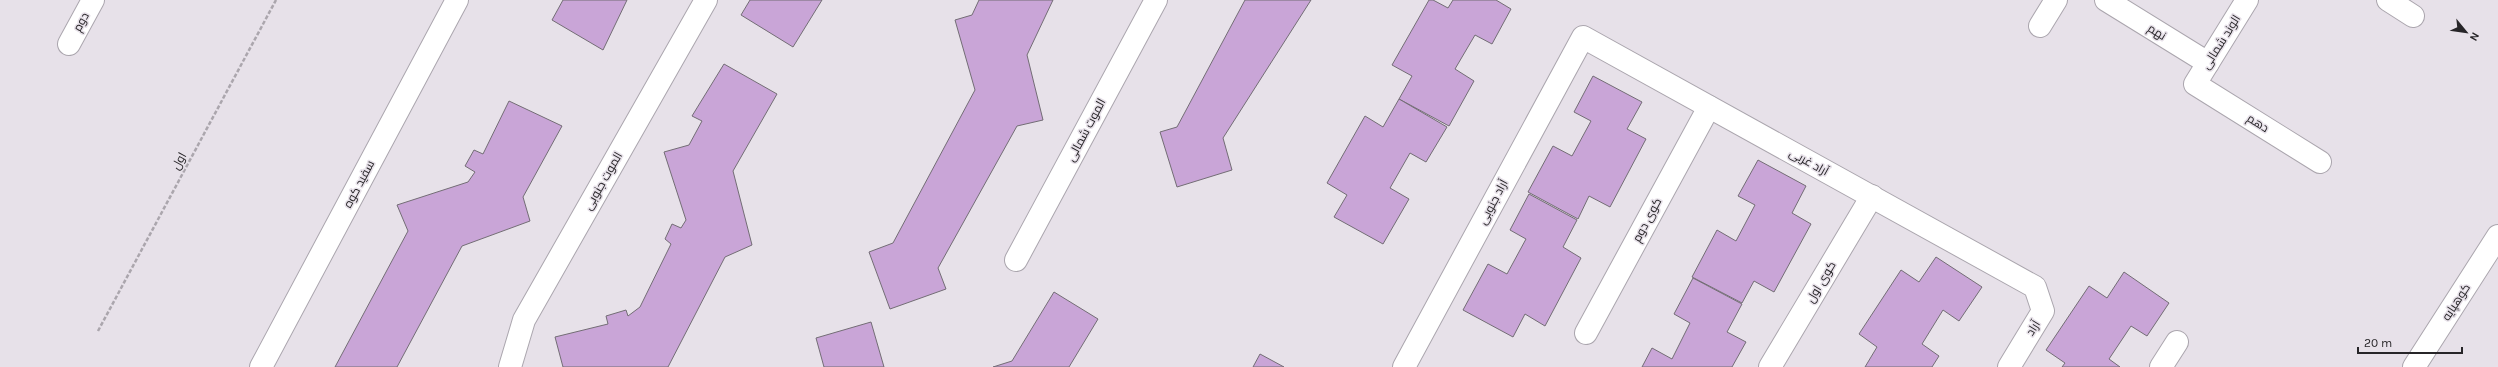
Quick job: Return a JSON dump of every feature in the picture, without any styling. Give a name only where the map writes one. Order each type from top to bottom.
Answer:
[{"type":"street","name":"دوم","points":[[69,44],[93,0]]},
{"type":"street","name":"سفید کوه","points":[[261,367],[457,0]]},
{"type":"street","name":"الموت جنوبی","points":[[510,367],[524,320],[706,0]]},
{"type":"street","name":"الموت شمالی","points":[[1016,260],[1156,0]]},
{"type":"street","points":[[2040,26],[2056,0]]},
{"type":"street","name":"نهم","points":[[2106,0],[2208,63]]},
{"type":"street","name":"الوند شمالی","points":[[2195,84],[2247,0]]},
{"type":"street","points":[[2388,0],[2413,16]]},
{"type":"street","name":"آراد غربی","points":[[1582,37],[2036,287]]},
{"type":"street","name":"آراد جنوبی","points":[[1404,367],[1582,37]]},
{"type":"street","name":"دهم","points":[[2195,84],[2320,162]]},
{"type":"street","name":"کوی دوم","points":[[1586,333],[1709,107]]},
{"type":"street","name":"کوی اول","points":[[1770,367],[1872,196]]},
{"type":"street","name":"کوهپایه","points":[[2414,367],[2498,236]]},
{"type":"street","name":"آراد","points":[[2009,367],[2043,311],[2036,287]]},
{"type":"street","points":[[2161,367],[2177,342]]},
{"type":"path","name":"اول","points":[[98,331],[276,0]]},
{"type":"building","points":[[563,0],[627,0],[603,50],[552,20]]},
{"type":"building","points":[[750,0],[822,0],[793,47],[741,15]]},
{"type":"building","points":[[979,0],[1053,0],[1027,55],[1043,120],[1017,126],[938,268],[946,289],[890,309],[869,252],[893,243],[975,90],[955,20],[972,15]]},
{"type":"building","points":[[1245,0],[1311,0],[1223,138],[1232,170],[1177,187],[1160,132],[1177,127]]},
{"type":"building","points":[[1429,0],[1433,0],[1448,8],[1453,0],[1496,0],[1511,9],[1492,44],[1475,35],[1455,69],[1474,81],[1449,126],[1399,99],[1412,76],[1392,65]]},
{"type":"building","points":[[724,64],[777,94],[733,171],[752,245],[725,257],[668,367],[563,367],[555,337],[608,324],[606,316],[626,310],[628,316],[640,307],[671,244],[665,239],[672,224],[681,228],[686,220],[664,152],[689,145],[702,121],[692,116]]},
{"type":"building","points":[[1593,76],[1642,102],[1627,129],[1646,139],[1610,207],[1589,196],[1578,219],[1528,192],[1553,146],[1572,156],[1591,121],[1574,112]]},
{"type":"building","points":[[1399,99],[1447,127],[1426,162],[1410,153],[1390,188],[1409,199],[1383,244],[1334,217],[1347,195],[1327,183],[1365,116],[1383,127]]},
{"type":"building","points":[[509,101],[562,126],[523,197],[530,221],[462,246],[397,367],[335,367],[408,231],[397,205],[468,182],[475,172],[465,166],[474,150],[483,154]]},
{"type":"building","points":[[1758,160],[1806,186],[1792,213],[1811,224],[1774,292],[1754,281],[1742,303],[1692,277],[1717,230],[1736,241],[1755,205],[1738,196]]},
{"type":"building","points":[[1529,194],[1577,220],[1563,247],[1581,258],[1545,326],[1525,314],[1513,337],[1463,310],[1488,264],[1507,274],[1526,239],[1510,230]]},
{"type":"building","points":[[1936,257],[1982,287],[1959,321],[1943,310],[1922,344],[1939,356],[1932,367],[1865,367],[1877,347],[1859,334],[1901,270],[1919,282]]},
{"type":"building","points":[[2124,272],[2169,303],[2147,336],[2131,326],[2109,359],[2120,367],[2062,367],[2065,363],[2046,350],[2089,286],[2107,298]]},
{"type":"building","points":[[1693,278],[1742,304],[1727,332],[1746,342],[1732,367],[1642,367],[1652,348],[1672,359],[1690,323],[1674,314]]},
{"type":"building","points":[[1054,292],[1098,319],[1069,367],[993,367],[1012,361]]},
{"type":"building","points":[[871,322],[884,367],[824,367],[816,338]]},
{"type":"building","points":[[1260,354],[1284,367],[1253,367]]}]
